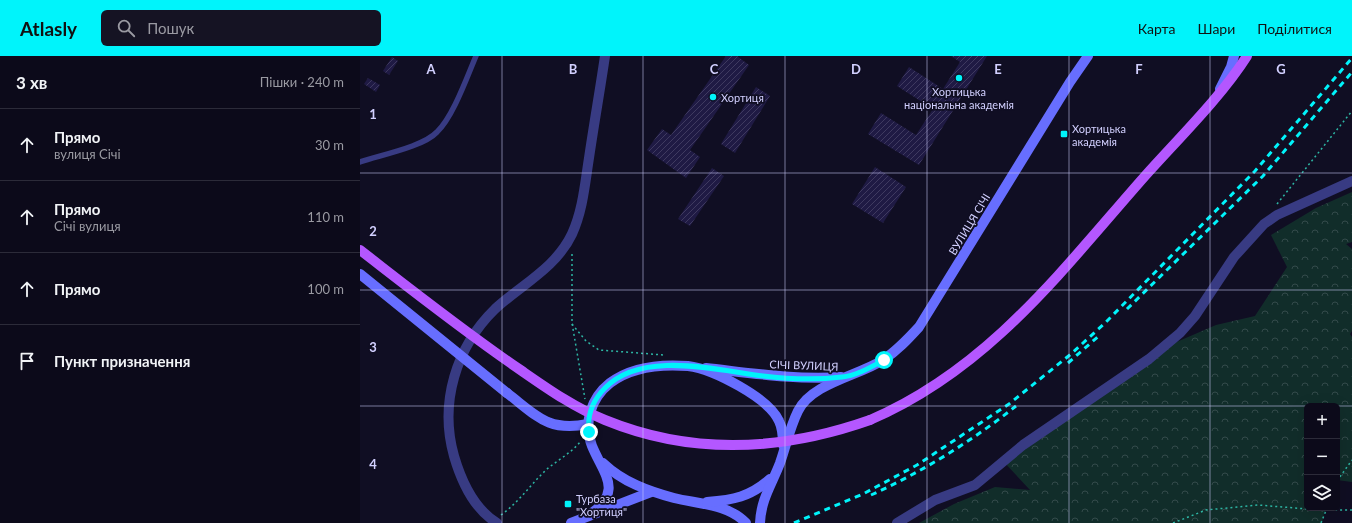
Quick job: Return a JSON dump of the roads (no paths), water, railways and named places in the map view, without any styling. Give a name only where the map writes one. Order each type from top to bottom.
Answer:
[{"type":"main road","name":"ВУЛИЦЯ СІЧІ","points":[[844,377],[864,370],[884,360],[900,347],[919,327],[1070,82],[1088,56]]},
{"type":"main road","points":[[1217,95],[1231,67],[1234,56]]},
{"type":"main road","points":[[360,250],[485,346],[565,401],[604,420],[640,432],[680,440],[723,445],[758,445],[820,435],[870,420],[912,400],[942,382],[988,346],[1030,306],[1217,95],[1247,56]]},
{"type":"main road","points":[[360,274],[507,393],[553,425],[574,427],[588,424]]},
{"type":"main road","points":[[589,515],[598,509],[608,494],[609,486],[607,476],[592,446],[588,424],[592,406],[598,395],[610,383],[626,374],[643,368],[662,366],[690,367],[724,379],[752,393],[770,408],[779,421],[783,432],[783,453]]},
{"type":"main road","name":"СІЧІ ВУЛИЦЯ","points":[[690,367],[764,376],[812,379],[844,377]]},
{"type":"main road","name":"СІЧІ ВУЛИЦЯ","points":[[760,523],[763,503],[798,410],[807,399],[844,377]]},
{"type":"main road","points":[[599,460],[623,478],[651,492],[697,502],[733,514],[746,523]]},
{"type":"main road","points":[[697,502],[726,501],[744,496],[759,490],[772,477]]},
{"type":"main road","points":[[571,523],[651,492]]},
{"type":"street","points":[[495,522],[481,509],[466,489],[456,463],[450,442],[448,422],[449,395],[455,374],[464,352],[476,332],[495,310],[546,269],[560,253],[572,234],[582,204],[605,56]]},
{"type":"street","points":[[897,523],[935,500],[975,485],[1023,445],[1149,359],[1180,333],[1195,316],[1234,257],[1264,224],[1276,215],[1352,181]]},
{"type":"street","points":[[481,509],[482,523]]},
{"type":"lane","points":[[360,162],[419,144],[437,132],[450,112],[476,56]]},
{"type":"railway","points":[[794,523],[863,494],[917,465],[1009,404],[1071,354],[1105,323],[1255,171],[1352,58]]},
{"type":"railway","points":[[1127,309],[1263,176],[1352,72]]},
{"type":"railway","points":[[1068,363],[1101,334]]},
{"type":"railway","points":[[871,495],[928,466],[946,455],[1016,406]]},
{"type":"place","name":"Хортицька національна академія","points":[[959,78]]},
{"type":"place","name":"Хортиця","points":[[713,97]]},
{"type":"place","name":"Хортицька академія","points":[[1064,134]]},
{"type":"place","name":"Турбаза \"Хортиця\"","points":[[568,504]]}]
